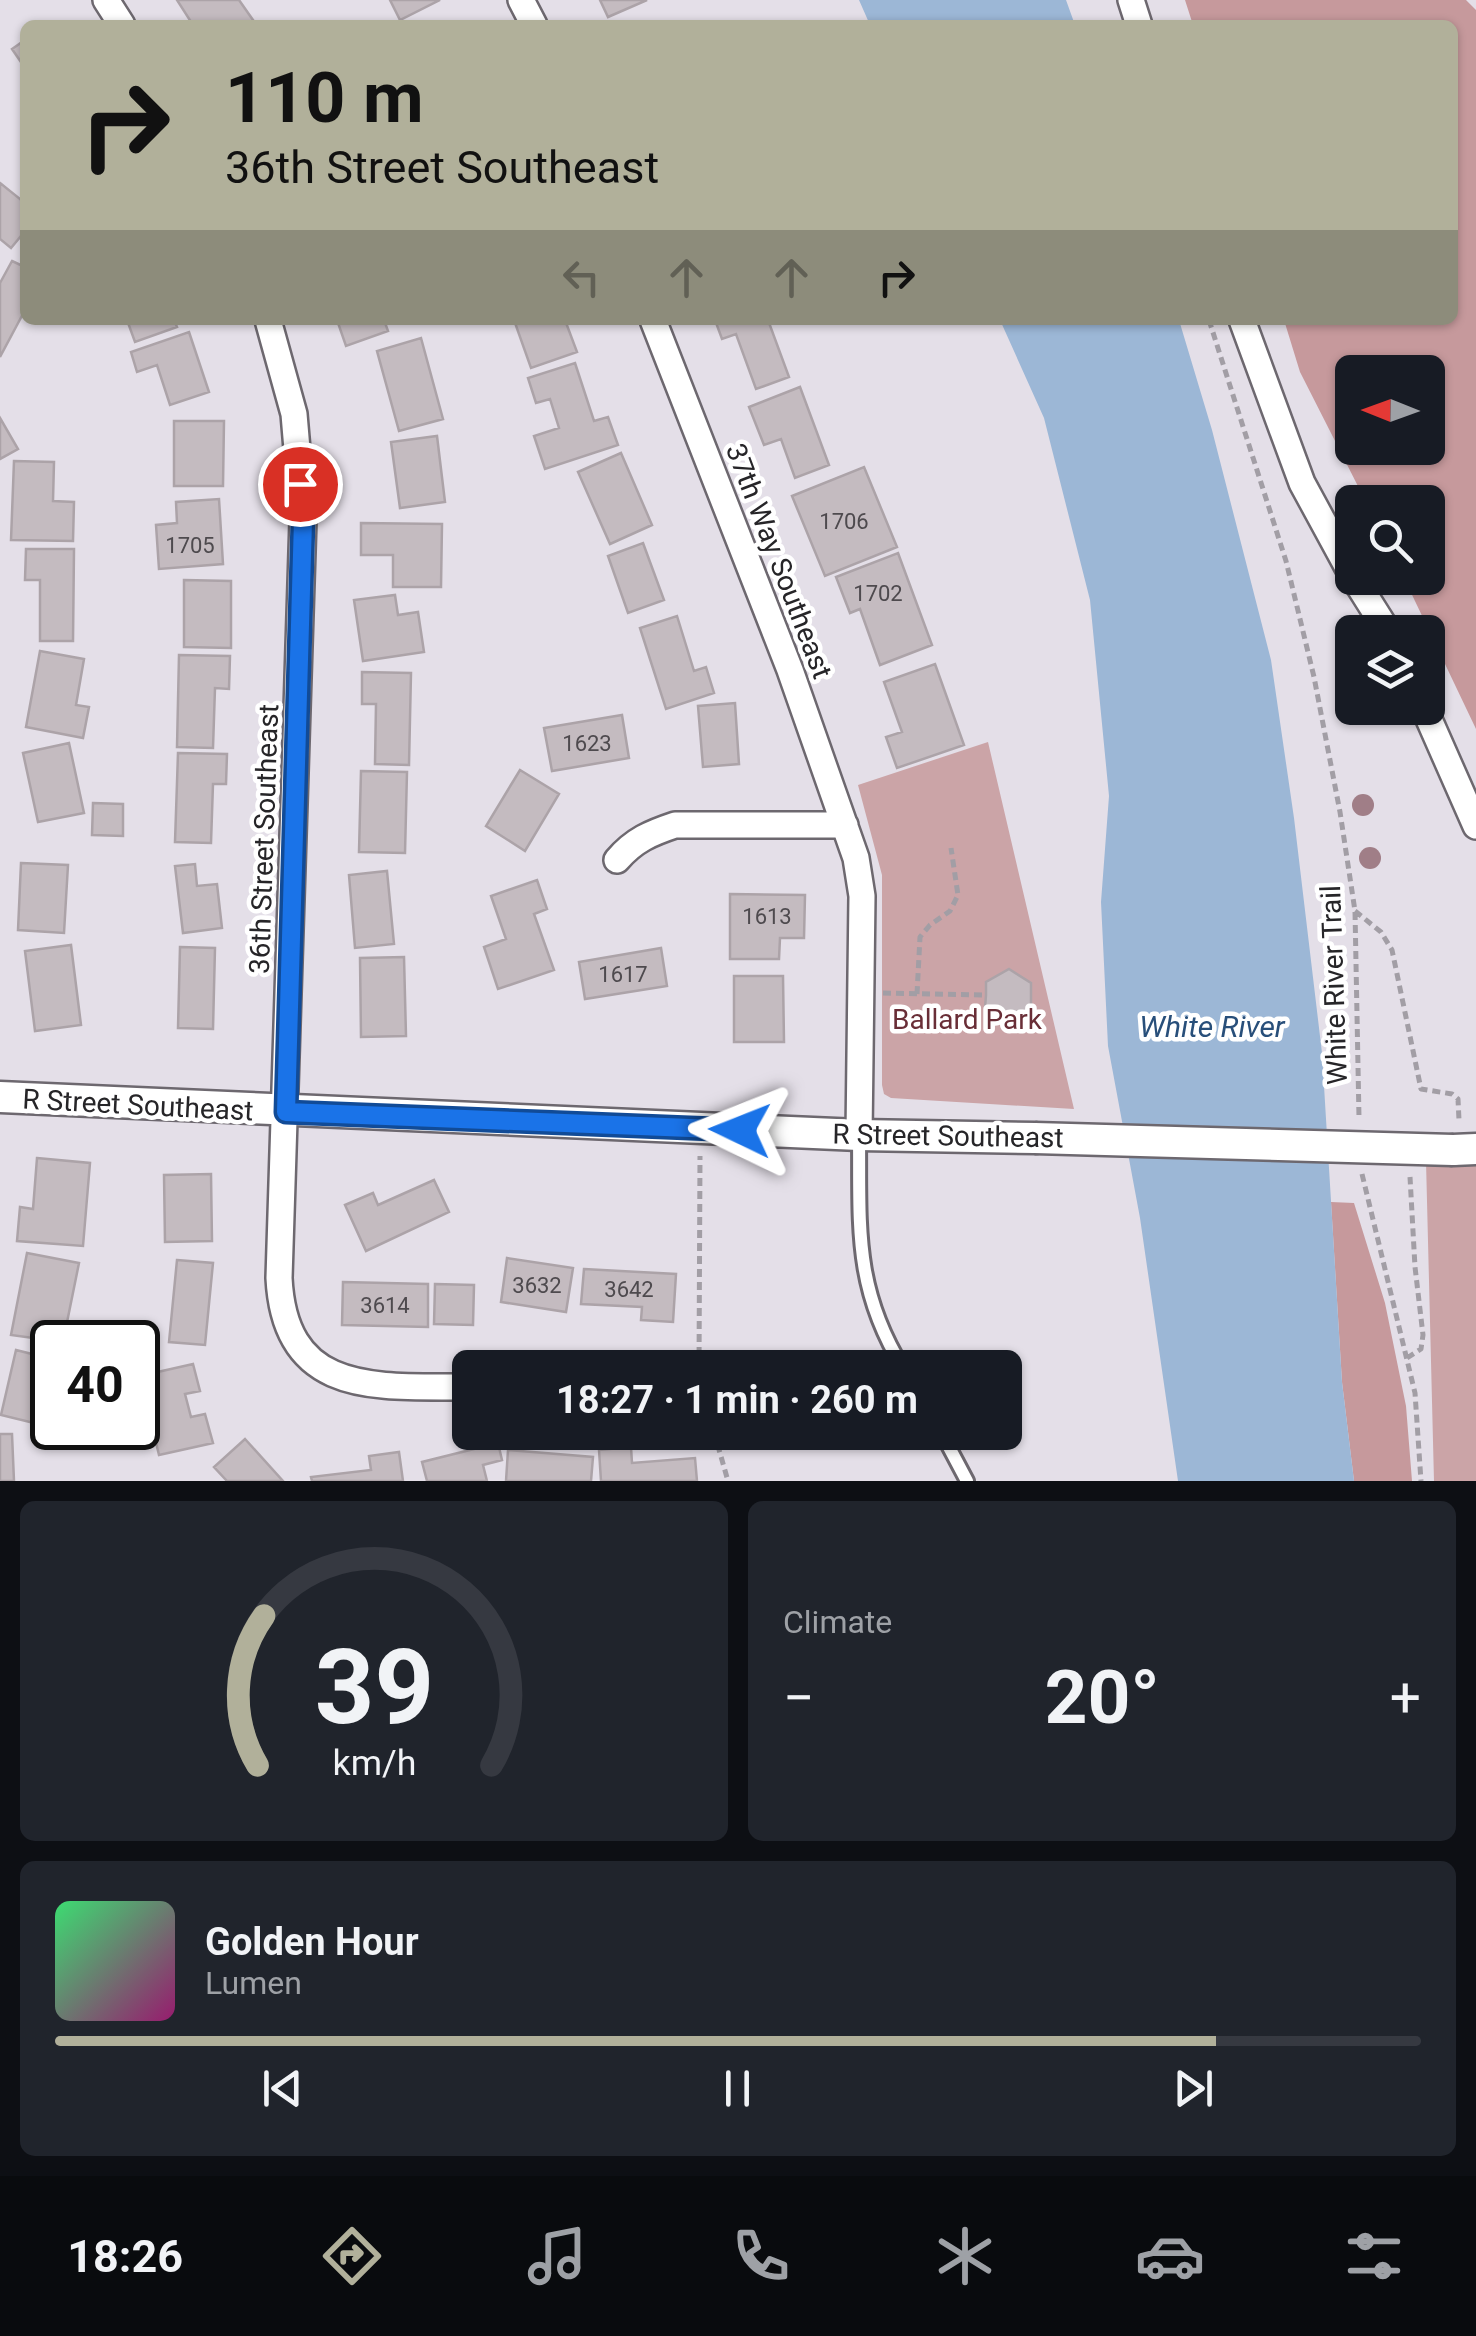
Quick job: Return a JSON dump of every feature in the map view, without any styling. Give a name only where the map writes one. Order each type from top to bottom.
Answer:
[{"type":"street","name":"36th Street Southeast","points":[[269,325],[294,414],[303,520],[280,1292],[294,1342],[323,1371],[376,1386],[452,1387]]},
{"type":"street","name":"37th Way Southeast","points":[[654,325],[790,670],[856,858],[862,896],[860,1135]]},
{"type":"street","points":[[1244,325],[1302,483],[1335,543]]},
{"type":"street","points":[[1431,725],[1476,826]]},
{"type":"street","points":[[618,860],[630,845],[649,833],[676,825],[845,825]]},
{"type":"street","name":"R Street Southeast","points":[[0,1097],[860,1135],[1464,1150]]},
{"type":"lane","points":[[860,1135],[860,1243],[869,1301],[893,1350]]},
{"type":"lane","points":[[951,1450],[967,1481]]},
{"type":"path","name":"White River Trail","points":[[1211,325],[1290,580],[1314,676],[1355,911],[1359,1126]]},
{"type":"path","points":[[917,994],[920,938],[950,911],[958,895],[951,848]]},
{"type":"path","points":[[1355,911],[1381,932],[1392,950],[1418,1081],[1421,1088],[1452,1094],[1458,1099],[1464,1150]]},
{"type":"path","points":[[860,993],[986,995]]},
{"type":"path","points":[[698,1350],[700,1129]]},
{"type":"path","points":[[1407,1358],[1421,1350],[1423,1335],[1409,1195],[1411,1149]]},
{"type":"path","points":[[1360,1165],[1415,1393],[1421,1481]]},
{"type":"path","points":[[719,1450],[728,1481]]},
{"type":"green space","name":"Ballard Park","points":[[988,742],[1074,1109],[891,1098],[884,1094],[882,875],[858,785]]},
{"type":"green space","points":[[1426,1161],[1476,1161],[1476,1481],[1434,1481]]},
{"type":"shaded area","points":[[1185,0],[1466,0],[1476,10],[1476,729],[1445,664],[1445,615],[1422,615],[1412,595],[1445,595],[1445,485],[1357,485],[1347,465],[1445,465],[1445,355],[1335,355],[1335,441],[1300,372],[1286,325],[1458,325],[1458,20],[1191,20]]},
{"type":"shaded area","points":[[1331,1202],[1354,1203],[1385,1303],[1406,1406],[1412,1481],[1354,1481],[1342,1382]]},
{"type":"water","points":[[859,0],[1066,0],[1073,20],[868,20]]},
{"type":"water","name":"White River","points":[[1002,325],[1180,325],[1212,430],[1271,660],[1322,1053],[1342,1382],[1354,1481],[1178,1481],[1140,1218],[1108,1046],[1101,902],[1109,796],[1090,600],[1044,418]]},
{"type":"building","points":[[177,0],[239,0],[253,20],[190,20]]},
{"type":"building","points":[[390,0],[440,0],[400,20]]},
{"type":"building","points":[[600,0],[647,0],[608,17]]},
{"type":"building","points":[[20,43],[20,61],[12,49]]},
{"type":"building","points":[[0,183],[20,199],[20,237],[11,248],[0,239]]},
{"type":"building","points":[[12,261],[20,265],[20,319],[0,357],[0,283]]},
{"type":"building","points":[[129,325],[177,327],[135,342]]},
{"type":"building","points":[[339,325],[386,325],[388,331],[346,346]]},
{"type":"building","points":[[516,325],[567,325],[577,352],[531,368]]},
{"type":"building","points":[[717,325],[770,325],[789,377],[756,389],[736,334],[722,339]]},
{"type":"building","points":[[189,332],[209,392],[170,405],[157,365],[137,372],[131,352]]},
{"type":"building","points":[[421,338],[443,419],[399,431],[377,351]]},
{"type":"building","points":[[575,363],[594,421],[608,417],[618,445],[545,469],[534,436],[559,428],[550,399],[536,403],[528,378]]},
{"type":"building","points":[[800,387],[829,465],[795,478],[781,439],[764,445],[749,407]]},
{"type":"building","points":[[0,418],[18,449],[0,459]]},
{"type":"building","points":[[174,421],[224,421],[223,486],[174,486]]},
{"type":"building","points":[[437,436],[445,502],[400,508],[391,442]]},
{"type":"building","points":[[621,453],[652,525],[610,544],[578,472]]},
{"type":"building","points":[[14,461],[54,462],[53,501],[74,502],[73,541],[11,540]]},
{"type":"building","points":[[864,467],[897,547],[825,576],[792,496]]},
{"type":"building","points":[[219,499],[223,564],[159,569],[156,525],[177,523],[176,502]]},
{"type":"building","points":[[361,523],[442,524],[441,587],[393,587],[393,555],[361,555]]},
{"type":"building","points":[[643,543],[664,600],[628,613],[608,556]]},
{"type":"building","points":[[26,549],[74,549],[73,641],[40,641],[40,580],[25,580]]},
{"type":"building","points":[[898,553],[932,645],[880,665],[860,609],[850,613],[836,577]]},
{"type":"building","points":[[184,580],[231,581],[231,648],[184,647]]},
{"type":"building","points":[[395,595],[398,615],[418,612],[424,652],[363,661],[354,600]]},
{"type":"building","points":[[677,616],[694,671],[706,667],[714,693],[666,709],[640,628]]},
{"type":"building","points":[[40,651],[84,659],[76,705],[89,707],[83,738],[26,727]]},
{"type":"building","points":[[179,655],[230,656],[229,689],[215,688],[213,748],[177,747]]},
{"type":"building","points":[[935,664],[964,745],[897,768],[886,737],[902,732],[884,682]]},
{"type":"building","points":[[362,672],[411,673],[409,765],[375,764],[376,704],[362,704]]},
{"type":"building","points":[[735,703],[739,764],[703,767],[698,706]]},
{"type":"building","points":[[622,715],[629,758],[552,771],[544,728]]},
{"type":"building","points":[[69,743],[84,813],[38,822],[23,753]]},
{"type":"building","points":[[178,753],[227,754],[226,784],[213,784],[211,843],[175,842]]},
{"type":"building","points":[[520,770],[559,794],[525,851],[486,826]]},
{"type":"building","points":[[361,771],[407,772],[405,853],[359,852]]},
{"type":"building","points":[[93,803],[123,804],[123,836],[92,835]]},
{"type":"building","points":[[21,863],[68,865],[64,933],[18,930]]},
{"type":"building","points":[[195,864],[197,886],[217,884],[222,928],[183,933],[175,866]]},
{"type":"building","points":[[387,871],[394,944],[355,948],[349,875]]},
{"type":"building","points":[[537,880],[547,909],[534,914],[554,970],[498,989],[484,947],[506,939],[491,896]]},
{"type":"building","points":[[730,894],[805,895],[804,938],[780,938],[779,959],[730,959]]},
{"type":"building","points":[[71,945],[81,1025],[35,1031],[25,951]]},
{"type":"building","points":[[180,947],[215,948],[213,1029],[178,1028]]},
{"type":"building","points":[[661,948],[667,986],[585,999],[579,962]]},
{"type":"building","points":[[404,957],[406,1036],[361,1037],[360,958]]},
{"type":"building","points":[[1009,969],[1031,983],[1031,1009],[1008,1022],[985,1008],[986,982]]},
{"type":"building","points":[[734,976],[783,976],[784,1042],[734,1042]]},
{"type":"building","points":[[37,1158],[90,1163],[83,1246],[17,1241],[20,1207],[33,1209]]},
{"type":"building","points":[[211,1174],[212,1241],[165,1242],[164,1175]]},
{"type":"building","points":[[434,1180],[449,1212],[366,1251],[345,1205],[373,1193],[378,1205]]},
{"type":"building","points":[[27,1253],[79,1263],[67,1320],[30,1320],[30,1338],[11,1335]]},
{"type":"building","points":[[507,1258],[573,1268],[566,1312],[501,1302]]},
{"type":"building","points":[[177,1260],[213,1263],[205,1345],[169,1342]]},
{"type":"building","points":[[584,1269],[676,1274],[673,1322],[641,1320],[642,1307],[581,1304]]},
{"type":"building","points":[[343,1282],[428,1284],[428,1327],[342,1325]]},
{"type":"building","points":[[435,1284],[474,1285],[473,1325],[434,1324]]},
{"type":"building","points":[[16,1350],[30,1354],[30,1422],[1,1415]]},
{"type":"building","points":[[193,1364],[200,1391],[185,1394],[191,1417],[205,1414],[213,1443],[159,1455],[160,1371]]},
{"type":"building","points":[[0,1434],[12,1434],[14,1481],[0,1481]]},
{"type":"building","points":[[245,1439],[283,1481],[227,1481],[214,1467]]},
{"type":"building","points":[[470,1450],[500,1450],[502,1460],[483,1465],[487,1481],[427,1481],[422,1462]]},
{"type":"building","points":[[508,1450],[593,1457],[591,1481],[506,1481]]},
{"type":"building","points":[[599,1450],[631,1450],[632,1463],[695,1458],[697,1481],[601,1481]]},
{"type":"building","points":[[399,1452],[403,1481],[312,1481],[311,1477],[371,1470],[369,1456]]},
{"type":"route","points":[[300,484],[303,520],[286,1112],[740,1130]]}]
